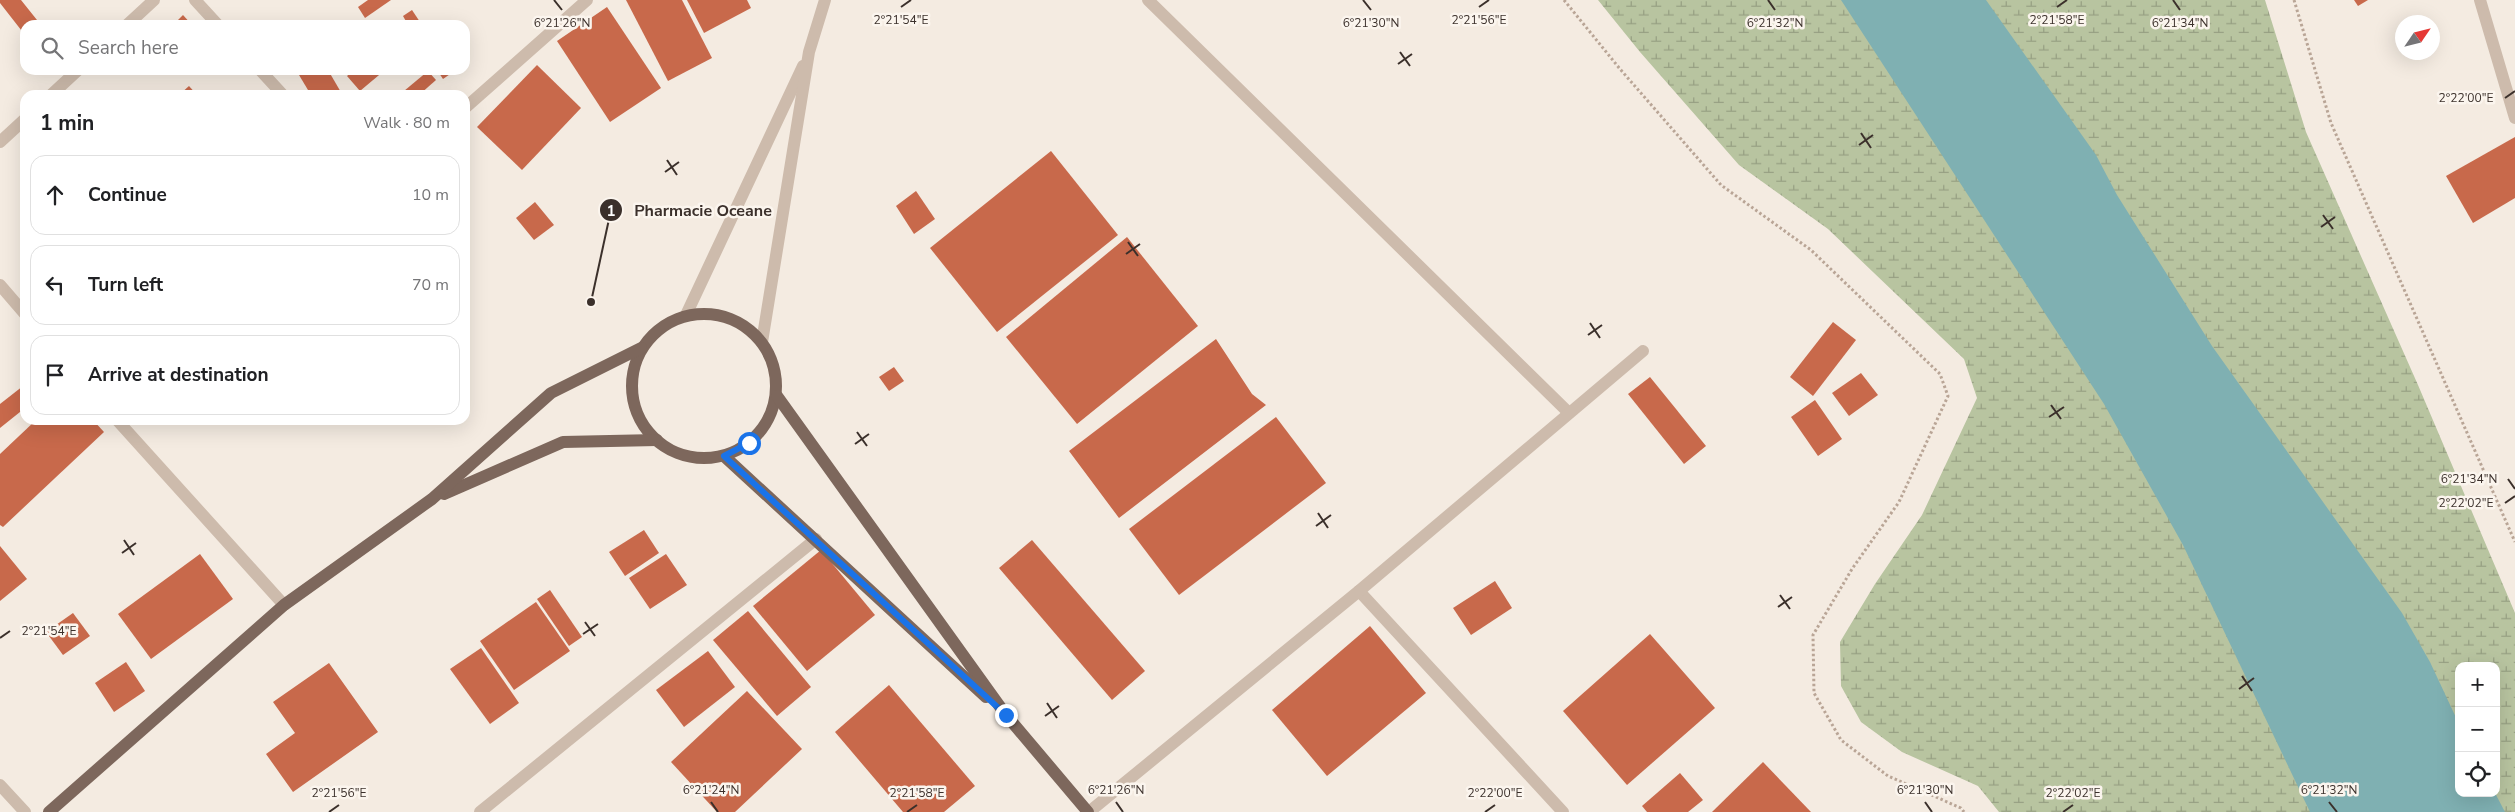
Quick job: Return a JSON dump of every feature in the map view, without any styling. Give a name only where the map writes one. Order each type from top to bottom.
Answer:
[{"type":"main road","points":[[49,812],[284,605],[432,499],[551,392],[641,348],[660,327],[686,315],[714,313],[741,322],[762,342],[775,367],[777,396],[768,422],[749,443],[724,456],[700,458],[676,453],[656,440],[637,413],[632,381],[641,348]]},
{"type":"main road","points":[[777,396],[1006,715],[1088,812]]},
{"type":"main road","points":[[432,499],[563,442],[656,440]]},
{"type":"main road","points":[[724,456],[1006,715]]},
{"type":"street","points":[[132,20],[154,0]]},
{"type":"street","points":[[196,0],[214,20]]},
{"type":"street","points":[[470,104],[587,0]]},
{"type":"street","points":[[762,342],[809,52],[825,0]]},
{"type":"street","points":[[1148,0],[1569,413]]},
{"type":"street","points":[[2480,0],[2515,118]]},
{"type":"street","points":[[686,315],[809,52]]},
{"type":"street","points":[[56,90],[73,75]]},
{"type":"street","points":[[265,75],[278,90]]},
{"type":"street","points":[[0,142],[20,124]]},
{"type":"street","points":[[0,285],[20,308]]},
{"type":"street","points":[[1088,812],[1358,591],[1643,351]]},
{"type":"street","points":[[122,425],[284,605]]},
{"type":"street","points":[[480,812],[816,540]]},
{"type":"street","points":[[1358,591],[1563,812]]},
{"type":"street","points":[[0,785],[25,812]]},
{"type":"path","points":[[1564,0],[1620,69],[1720,185],[1811,250],[1940,374],[1948,396],[1899,502],[1852,569],[1813,635],[1814,694],[1841,740],[1888,776],[1961,808],[1964,812]]},
{"type":"path","points":[[2294,0],[2331,123],[2515,542]]},
{"type":"green space","points":[[1598,0],[2265,0],[2306,132],[2418,385],[2515,613],[2515,812],[1999,812],[1978,786],[1902,752],[1861,722],[1841,686],[1840,642],[1875,584],[1922,515],[1977,398],[1964,359],[1828,229],[1739,165],[1640,52]]},
{"type":"water","points":[[1841,0],[1986,0],[2096,155],[2117,195],[2212,346],[2402,613],[2430,662],[2455,715],[2455,797],[2497,797],[2505,812],[2310,812],[2183,545],[2104,404]]},
{"type":"building","points":[[0,0],[21,0],[37,20],[20,20],[20,29],[0,3]]},
{"type":"building","points":[[368,0],[391,0],[365,18],[358,7]]},
{"type":"building","points":[[626,0],[682,0],[712,58],[668,81]]},
{"type":"building","points":[[687,0],[747,0],[751,8],[704,33]]},
{"type":"building","points":[[2354,0],[2368,0],[2358,6]]},
{"type":"building","points":[[607,7],[661,88],[610,122],[557,41]]},
{"type":"building","points":[[412,10],[419,20],[405,20],[403,16]]},
{"type":"building","points":[[183,15],[188,20],[178,20]]},
{"type":"building","points":[[537,65],[581,108],[522,170],[477,127]]},
{"type":"building","points":[[299,75],[331,75],[340,90],[308,90]]},
{"type":"building","points":[[348,75],[379,75],[361,90],[347,76]]},
{"type":"building","points":[[423,75],[432,75],[436,80],[425,90],[405,90]]},
{"type":"building","points":[[440,75],[449,75],[443,79]]},
{"type":"building","points":[[189,86],[193,90],[185,90]]},
{"type":"building","points":[[2515,137],[2515,198],[2473,223],[2446,176]]},
{"type":"building","points":[[1051,151],[1118,235],[997,332],[930,248]]},
{"type":"building","points":[[916,191],[935,219],[914,234],[896,206]]},
{"type":"building","points":[[535,202],[554,225],[534,240],[516,218]]},
{"type":"building","points":[[1127,237],[1198,326],[1077,424],[1006,337]]},
{"type":"building","points":[[1833,322],[1856,340],[1813,396],[1790,377]]},
{"type":"building","points":[[1216,339],[1252,394],[1266,405],[1119,518],[1069,451]]},
{"type":"building","points":[[894,367],[904,381],[889,391],[879,377]]},
{"type":"building","points":[[1861,373],[1878,395],[1849,416],[1832,393]]},
{"type":"building","points":[[1650,377],[1706,446],[1684,464],[1628,394]]},
{"type":"building","points":[[20,388],[20,412],[0,428],[0,404]]},
{"type":"building","points":[[1815,400],[1842,439],[1818,456],[1791,417]]},
{"type":"building","points":[[1276,417],[1326,483],[1179,595],[1129,529]]},
{"type":"building","points":[[31,425],[98,425],[104,432],[3,527],[0,525],[0,454]]},
{"type":"building","points":[[644,530],[659,553],[625,576],[609,552]]},
{"type":"building","points":[[1032,540],[1145,671],[1112,700],[999,568]]},
{"type":"building","points":[[0,546],[27,579],[0,601]]},
{"type":"building","points":[[821,550],[875,615],[807,671],[753,606]]},
{"type":"building","points":[[200,554],[233,599],[151,659],[118,614]]},
{"type":"building","points":[[666,554],[687,585],[650,609],[629,578]]},
{"type":"building","points":[[1495,581],[1512,608],[1471,635],[1453,608]]},
{"type":"building","points":[[550,590],[582,637],[569,646],[537,599]]},
{"type":"building","points":[[536,602],[570,651],[514,690],[480,641]]},
{"type":"building","points":[[748,611],[811,687],[777,716],[713,640]]},
{"type":"building","points":[[73,613],[90,636],[63,655],[46,632]]},
{"type":"building","points":[[1370,626],[1426,693],[1327,776],[1272,710]]},
{"type":"building","points":[[1650,634],[1715,708],[1627,785],[1563,711]]},
{"type":"building","points":[[481,648],[519,703],[490,724],[450,669]]},
{"type":"building","points":[[708,651],[735,687],[684,727],[656,690]]},
{"type":"building","points":[[126,662],[145,691],[114,712],[95,683]]},
{"type":"building","points":[[329,663],[378,732],[293,792],[266,754],[295,733],[273,702]]},
{"type":"building","points":[[889,685],[975,786],[944,812],[903,812],[835,732]]},
{"type":"building","points":[[747,691],[802,749],[735,812],[717,812],[671,762]]},
{"type":"building","points":[[1763,762],[1811,812],[1712,812]]},
{"type":"building","points":[[1680,773],[1703,800],[1688,812],[1647,812],[1642,806]]},
{"type":"place","name":"Pharmacie Oceane","points":[[591,302]]},
{"type":"route","points":[[749,443],[724,456],[1006,715]]}]
